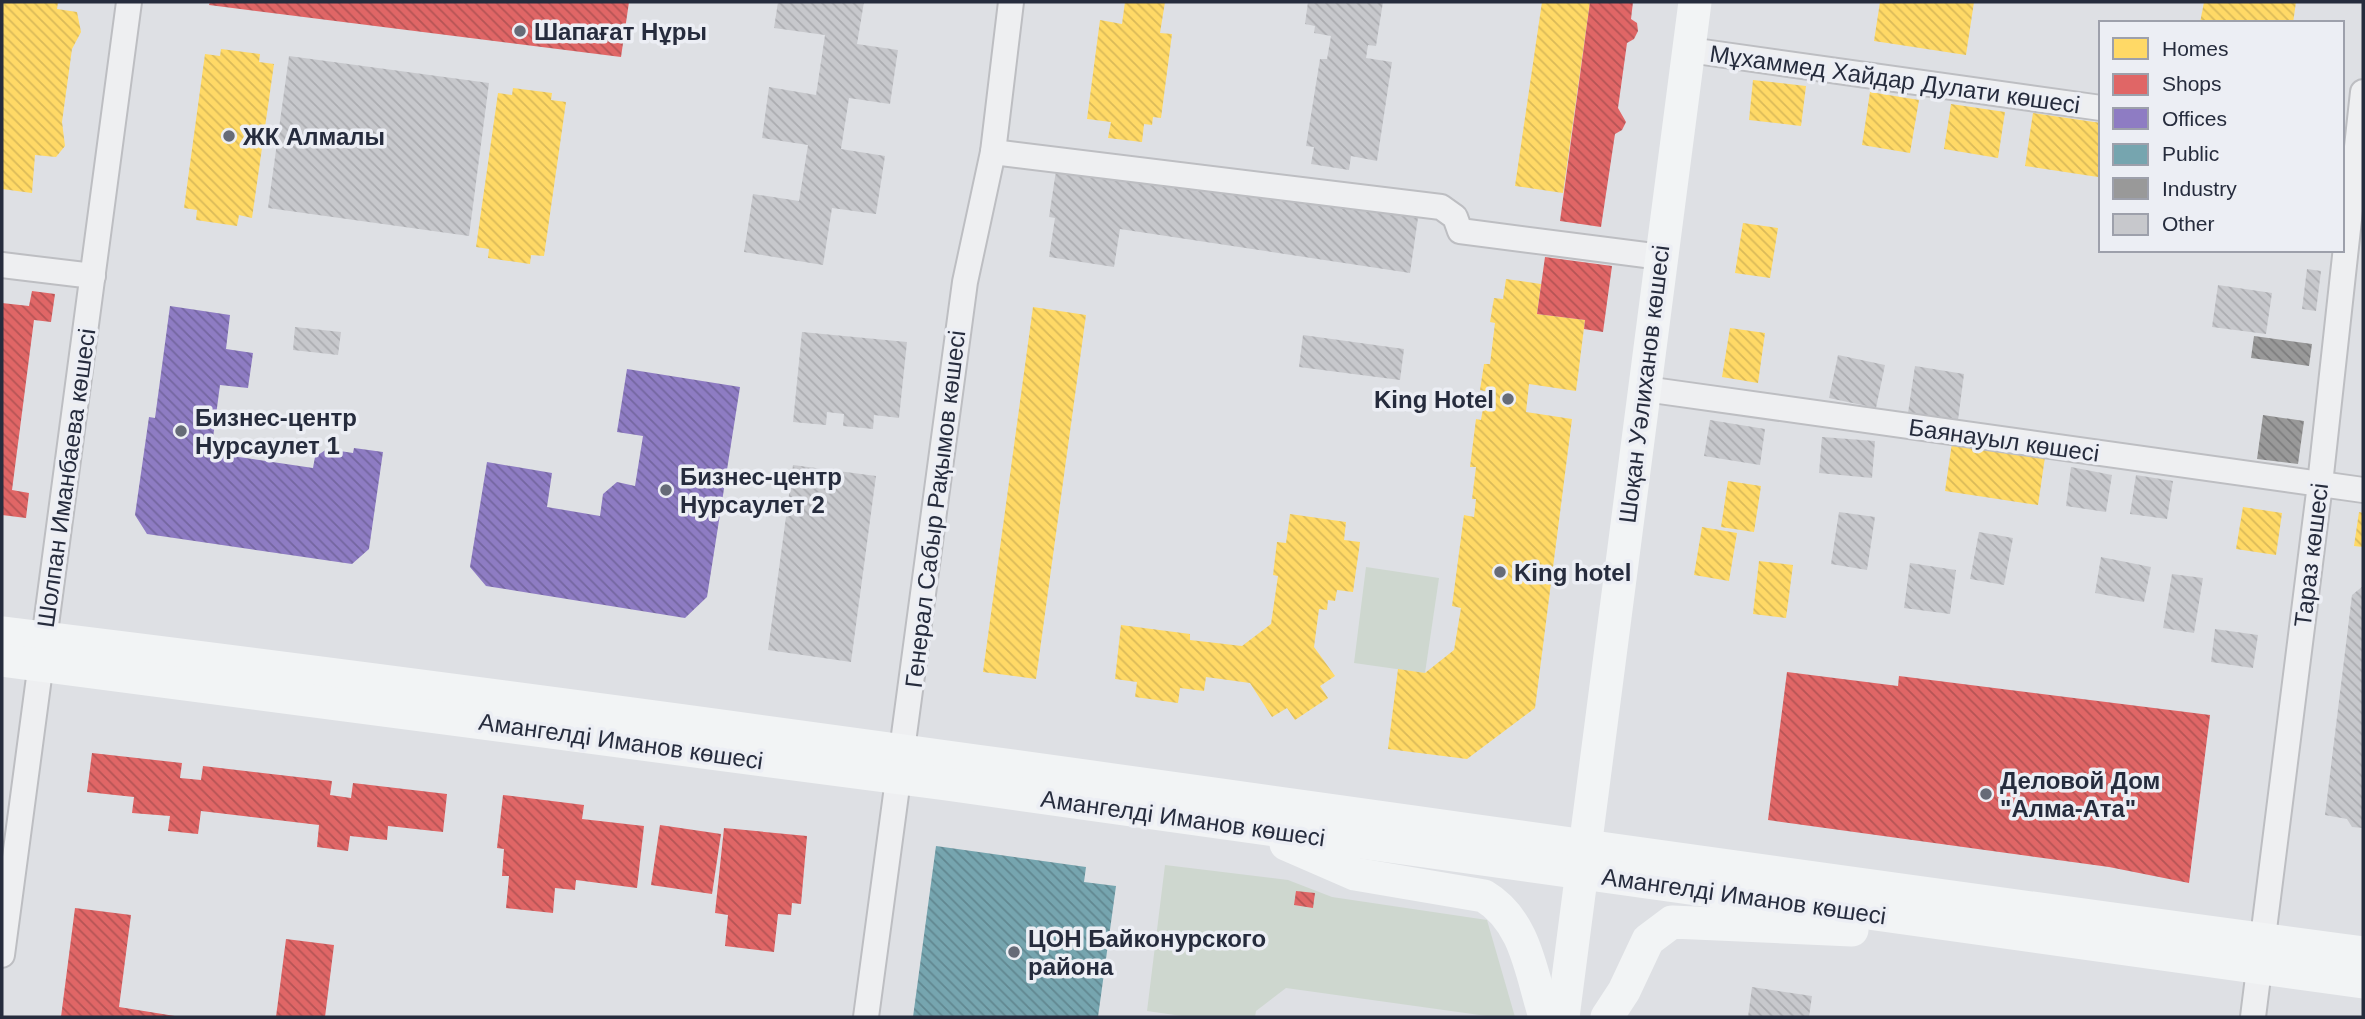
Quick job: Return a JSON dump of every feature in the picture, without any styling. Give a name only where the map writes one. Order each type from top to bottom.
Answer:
[{"type":"main road","name":"Шоқан Уәлиханов көшесі","points":[[1563,1017],[1695,2]]},
{"type":"main road","name":"Амангелді Иманов көшесі","points":[[2,633],[42,652],[901,765],[2261,953],[2363,982]]},
{"type":"main road","name":"Амангелді Иманов көшесі","points":[[2,660],[42,652]]},
{"type":"main road","name":"Амангелді Иманов көшесі","points":[[901,765],[1246,827],[1582,861],[1930,921],[2261,953],[2363,953]]},
{"type":"main road","points":[[1246,827],[1355,874],[1484,896],[1502,907],[1518,930],[1545,1017]]},
{"type":"main road","points":[[1607,1017],[1624,991],[1648,940],[1672,922],[1847,930],[1930,921]]},
{"type":"street","name":"Шолпан Иманбаева көшесі","points":[[2,955],[129,2]]},
{"type":"street","name":"Генерал Сабыр Рақымов көшесі","points":[[866,1017],[965,282],[993,152],[1011,2]]},
{"type":"street","name":"Мұхаммед Хайдар Дулати көшесі","points":[[1689,50],[2099,108]]},
{"type":"street","name":"Тараз көшесі","points":[[2344,243],[2354,143],[2363,92]]},
{"type":"street","points":[[993,152],[1441,207],[1455,217],[1460,231],[1661,257]]},
{"type":"street","name":"Тараз көшесі","points":[[2253,1017],[2320,484],[2343,252]]},
{"type":"street","points":[[2,265],[93,276]]},
{"type":"street","name":"Баянауыл көшесі","points":[[1645,388],[2363,490]]},
{"type":"shaded area","points":[[1366,567],[1439,578],[1425,673],[1354,663]]},
{"type":"shaded area","points":[[1165,865],[1288,880],[1332,897],[1487,920],[1515,1017],[1494,1017],[1286,988],[1256,1011],[1255,1017],[1189,1017],[1147,1011]]},
{"type":"building: Homes","points":[[2,2],[58,2],[57,9],[77,12],[81,32],[72,49],[62,122],[65,146],[56,157],[35,155],[32,193],[2,189]]},
{"type":"building: Homes","points":[[1125,2],[1165,2],[1160,33],[1172,34],[1161,118],[1153,117],[1152,125],[1144,124],[1142,142],[1108,138],[1111,122],[1087,119],[1100,20],[1122,24]]},
{"type":"building: Homes","points":[[1542,2],[1590,2],[1563,193],[1515,186]]},
{"type":"building: Homes","points":[[1880,2],[1974,2],[1966,55],[1874,41]]},
{"type":"building: Homes","points":[[2204,2],[2296,2],[2293,21],[2200,21]]},
{"type":"building: Homes","name":"ЖК Алмалы","points":[[221,49],[260,54],[259,62],[274,64],[252,218],[239,215],[237,226],[196,220],[197,210],[184,208],[205,54],[220,56]]},
{"type":"building: Homes","points":[[1753,80],[1806,86],[1801,126],[1749,120]]},
{"type":"building: Homes","points":[[513,88],[552,93],[551,100],[566,102],[544,256],[531,255],[530,264],[488,258],[489,249],[476,247],[498,93],[512,95]]},
{"type":"building: Homes","points":[[1870,92],[1919,100],[1910,153],[1862,145]]},
{"type":"building: Homes","points":[[1951,104],[2005,112],[1998,158],[1944,149]]},
{"type":"building: Homes","points":[[2033,113],[2099,123],[2098,177],[2025,166]]},
{"type":"building: Homes","points":[[1743,223],[1778,228],[1770,278],[1735,273]]},
{"type":"building: Homes","points":[[1506,279],[1541,284],[1537,314],[1585,320],[1576,391],[1529,384],[1526,412],[1572,419],[1535,708],[1467,759],[1388,749],[1398,669],[1425,673],[1454,650],[1461,608],[1452,606],[1464,515],[1474,517],[1476,499],[1472,499],[1476,467],[1470,467],[1476,419],[1481,420],[1483,408],[1487,409],[1489,392],[1480,390],[1484,364],[1490,364],[1495,323],[1490,322],[1494,298],[1503,299]]},
{"type":"building: Homes","points":[[1033,307],[1086,315],[1036,679],[983,672]]},
{"type":"building: Homes","points":[[1730,328],[1765,333],[1758,383],[1722,377]]},
{"type":"building: Homes","points":[[1952,443],[2045,457],[2038,505],[1945,491]]},
{"type":"building: Homes","points":[[1728,481],[1761,486],[1754,532],[1721,527]]},
{"type":"building: Homes","points":[[2243,507],[2282,513],[2276,555],[2236,549]]},
{"type":"building: Homes","points":[[2359,512],[2363,513],[2363,547],[2354,546]]},
{"type":"building: Homes","points":[[1290,514],[1346,522],[1344,540],[1360,542],[1353,592],[1337,590],[1335,601],[1328,600],[1327,610],[1319,609],[1314,647],[1335,676],[1320,686],[1328,698],[1295,720],[1287,708],[1272,717],[1250,683],[1206,677],[1204,691],[1180,688],[1178,703],[1135,697],[1137,682],[1115,679],[1121,625],[1190,634],[1190,640],[1242,646],[1271,624],[1278,576],[1273,575],[1277,542],[1286,543]]},
{"type":"building: Homes","points":[[1702,527],[1737,533],[1729,581],[1694,575]]},
{"type":"building: Homes","points":[[1759,561],[1793,565],[1786,618],[1753,614]]},
{"type":"building: Shops","name":"Шапағат Нұры","points":[[210,2],[629,2],[621,57],[209,5]]},
{"type":"building: Shops","points":[[1590,2],[1633,2],[1631,19],[1637,23],[1638,31],[1634,39],[1627,43],[1618,108],[1626,122],[1622,130],[1615,134],[1601,227],[1560,221]]},
{"type":"building: Shops","points":[[1545,257],[1612,266],[1603,332],[1584,329],[1585,320],[1537,314]]},
{"type":"building: Shops","points":[[32,291],[55,294],[51,322],[34,320],[12,490],[29,493],[26,518],[2,515],[2,303],[29,306]]},
{"type":"building: Shops","name":"Деловой Дом \"Алма-Ата\"","points":[[1787,672],[1898,686],[1899,676],[2210,715],[2189,883],[2109,867],[1768,820]]},
{"type":"building: Shops","points":[[92,753],[182,763],[180,778],[201,780],[203,766],[332,781],[330,795],[351,798],[353,783],[447,794],[443,832],[388,826],[387,840],[350,836],[348,851],[317,847],[319,825],[201,811],[198,834],[168,831],[170,816],[132,813],[134,797],[87,792]]},
{"type":"building: Shops","points":[[503,795],[584,805],[582,819],[644,826],[637,888],[576,880],[575,890],[555,888],[553,913],[506,908],[509,876],[502,876],[504,849],[497,848]]},
{"type":"building: Shops","points":[[660,825],[721,834],[712,894],[651,885]]},
{"type":"building: Shops","points":[[724,828],[807,836],[801,904],[792,903],[791,915],[778,914],[774,952],[725,946],[728,915],[715,913]]},
{"type":"building: Shops","points":[[1296,891],[1315,893],[1313,908],[1294,905]]},
{"type":"building: Shops","points":[[75,908],[131,915],[119,1007],[181,1017],[61,1017]]},
{"type":"building: Shops","points":[[286,939],[334,945],[325,1017],[276,1017]]},
{"type":"building: Offices","name":"Бизнес-центр Нурсаулет 1","points":[[170,306],[230,315],[226,349],[253,353],[248,388],[220,385],[211,453],[313,468],[315,457],[327,449],[353,453],[354,448],[383,452],[369,549],[352,564],[147,534],[135,515],[149,417],[155,418]]},
{"type":"building: Offices","name":"Бизнес-центр Нурсаулет 2","points":[[627,369],[740,387],[707,597],[685,618],[486,586],[470,567],[487,462],[552,473],[547,507],[600,516],[603,494],[617,482],[635,486],[643,436],[617,432]]},
{"type":"building: Public","name":"ЦОН Байконурского района","points":[[936,846],[1086,867],[1084,882],[1116,886],[1098,1017],[913,1017]]},
{"type":"building: Industry","points":[[2254,336],[2312,344],[2309,366],[2251,358]]},
{"type":"building: Industry","points":[[2263,415],[2304,421],[2298,464],[2257,459]]},
{"type":"building: Other","points":[[778,2],[864,2],[857,44],[898,50],[890,104],[849,98],[841,149],[885,156],[876,214],[832,208],[823,265],[744,252],[753,194],[799,201],[808,145],[762,138],[769,87],[816,95],[825,35],[774,28]]},
{"type":"building: Other","points":[[1308,2],[1383,2],[1376,46],[1368,45],[1366,58],[1392,62],[1377,161],[1351,156],[1349,170],[1311,164],[1314,147],[1306,146],[1320,59],[1327,59],[1331,36],[1314,33],[1315,26],[1305,24]]},
{"type":"building: Other","points":[[289,56],[489,83],[469,236],[268,208]]},
{"type":"building: Other","points":[[1057,164],[1418,218],[1410,273],[1120,229],[1114,267],[1049,257],[1055,218],[1049,217]]},
{"type":"building: Other","points":[[2307,269],[2321,271],[2316,311],[2302,309]]},
{"type":"building: Other","points":[[2218,285],[2272,293],[2266,334],[2212,327]]},
{"type":"building: Other","points":[[295,327],[341,332],[338,355],[293,350]]},
{"type":"building: Other","points":[[802,332],[907,342],[899,418],[874,415],[873,429],[843,426],[844,414],[827,412],[826,425],[793,422]]},
{"type":"building: Other","points":[[1303,335],[1404,349],[1400,380],[1299,367]]},
{"type":"building: Other","points":[[1838,355],[1885,365],[1876,408],[1829,398]]},
{"type":"building: Other","points":[[1915,366],[1964,374],[1958,420],[1908,413]]},
{"type":"building: Other","points":[[1710,420],[1765,429],[1760,465],[1704,456]]},
{"type":"building: Other","points":[[1822,437],[1875,441],[1872,478],[1819,473]]},
{"type":"building: Other","points":[[793,465],[876,476],[851,662],[768,650]]},
{"type":"building: Other","points":[[2071,467],[2112,475],[2106,512],[2066,506]]},
{"type":"building: Other","points":[[2136,475],[2173,481],[2167,519],[2130,514]]},
{"type":"building: Other","points":[[1839,512],[1875,517],[1867,570],[1831,564]]},
{"type":"building: Other","points":[[1979,532],[2013,538],[2004,585],[1970,579]]},
{"type":"building: Other","points":[[2101,557],[2151,567],[2144,602],[2095,593]]},
{"type":"building: Other","points":[[1910,563],[1956,570],[1950,614],[1904,608]]},
{"type":"building: Other","points":[[2172,574],[2203,578],[2194,633],[2163,628]]},
{"type":"building: Other","points":[[2363,586],[2363,828],[2352,827],[2347,819],[2325,815],[2352,595]]},
{"type":"building: Other","points":[[2215,629],[2258,635],[2253,668],[2211,662]]},
{"type":"building: Other","points":[[1752,987],[1812,996],[1809,1017],[1748,1017]]},
{"type":"place","name":"Шапағат Нұры","points":[[520,31]]},
{"type":"place","name":"ЖК Алмалы","points":[[229,136]]},
{"type":"place","name":"King Hotel","points":[[1508,399]]},
{"type":"place","name":"Бизнес-центр Нурсаулет 1","points":[[181,431]]},
{"type":"place","name":"Бизнес-центр Нурсаулет 2","points":[[666,490]]},
{"type":"place","name":"King hotel","points":[[1500,572]]},
{"type":"place","name":"Деловой Дом \"Алма-Ата\"","points":[[1986,794]]},
{"type":"place","name":"ЦОН Байконурского района","points":[[1014,952]]}]
